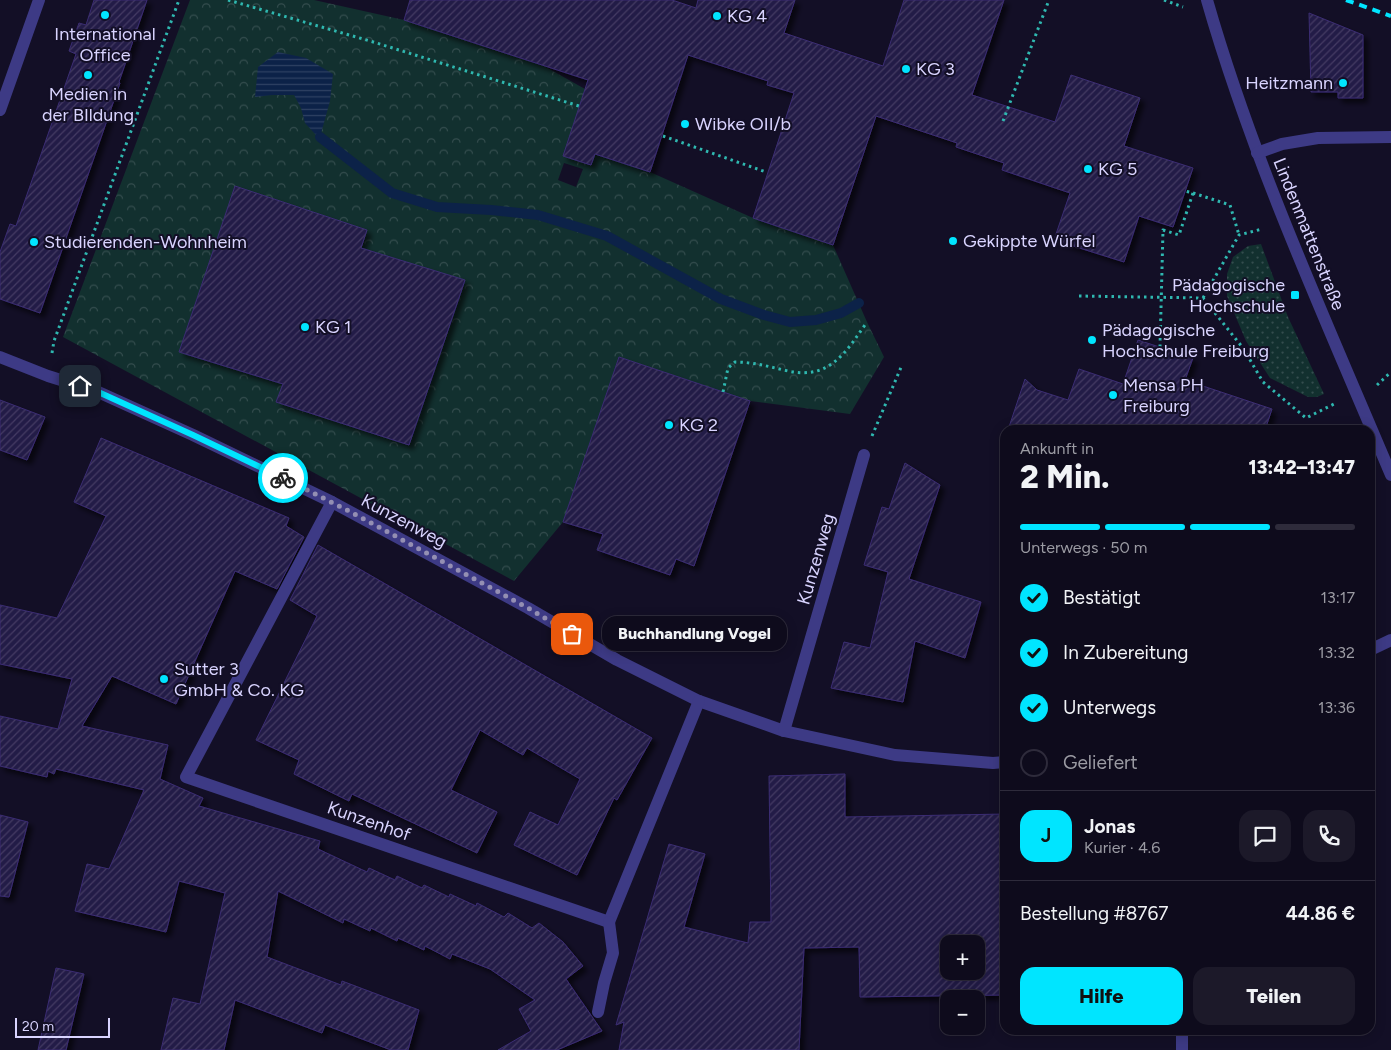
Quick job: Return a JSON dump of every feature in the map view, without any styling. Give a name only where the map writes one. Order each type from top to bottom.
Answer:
[{"type":"street","points":[[0,110],[39,0]]},
{"type":"street","name":"Lindenmattenstraße","points":[[1207,0],[1257,153],[1313,293],[1370,425]]},
{"type":"street","points":[[1257,153],[1282,144],[1318,138],[1391,137]]},
{"type":"street","name":"Kunzenweg","points":[[0,357],[48,376],[96,391],[332,502],[528,608],[617,660],[699,701],[784,731],[894,755],[1000,762]]},
{"type":"street","name":"Lindenmattenstraße","points":[[1375,437],[1391,475]]},
{"type":"street","name":"Kunzenweg","points":[[784,731],[864,455]]},
{"type":"street","name":"Kunzenhof","points":[[332,502],[186,777],[608,922]]},
{"type":"street","points":[[1375,648],[1391,640]]},
{"type":"street","points":[[598,1012],[613,953],[608,922],[699,701]]},
{"type":"street","points":[[1182,1035],[1182,1050]]},
{"type":"path","points":[[48,376],[54,341],[179,0]]},
{"type":"path","points":[[228,0],[579,106]]},
{"type":"path","points":[[1003,121],[1049,0]]},
{"type":"path","points":[[1164,0],[1183,7]]},
{"type":"path","points":[[663,136],[766,172]]},
{"type":"path","points":[[1185,191],[1230,205],[1239,234],[1202,298]]},
{"type":"path","points":[[1160,347],[1163,230],[1179,235],[1193,193]]},
{"type":"path","points":[[1239,234],[1259,230],[1284,221]]},
{"type":"path","points":[[1079,296],[1202,298],[1243,348],[1263,382],[1306,418],[1356,392]]},
{"type":"path","points":[[723,392],[728,368],[735,362],[758,364],[791,371],[812,372],[822,370],[847,351],[867,322]]},
{"type":"path","points":[[864,455],[902,366]]},
{"type":"path","points":[[1379,383],[1391,372]]},
{"type":"green space","points":[[190,0],[314,0],[404,20],[544,66],[585,89],[564,156],[591,165],[595,154],[650,172],[753,218],[779,227],[783,217],[810,226],[807,236],[833,245],[884,357],[850,414],[750,401],[619,357],[563,522],[514,581],[63,337]],"holes":[[[564,163],[583,169],[576,187],[558,180]]]},
{"type":"green space","points":[[1261,244],[1288,317],[1324,394],[1317,397],[1308,397],[1270,378],[1246,341],[1227,296],[1227,274],[1233,257],[1248,246]]},
{"type":"water","points":[[278,52],[306,58],[333,74],[330,101],[320,137],[305,123],[301,108],[294,95],[255,97],[258,67]]},
{"type":"building","points":[[94,0],[147,0],[40,313],[0,299],[0,252],[10,224],[16,226],[76,54],[69,51],[79,23],[86,25]]},
{"type":"building","points":[[410,0],[672,0],[696,8],[698,0],[795,0],[784,33],[883,66],[904,0],[1004,0],[972,95],[1055,122],[1071,75],[1140,98],[1124,146],[1193,168],[1173,227],[1139,216],[1124,262],[1054,240],[1070,193],[1002,170],[1004,163],[956,147],[957,143],[876,116],[833,245],[753,218],[794,93],[767,85],[768,81],[688,55],[650,172],[595,154],[591,165],[563,156],[588,80],[404,20]]},
{"type":"building","points":[[1309,13],[1363,35],[1363,98],[1338,98],[1338,92],[1311,92]]},
{"type":"building","points":[[235,186],[367,230],[361,248],[465,280],[409,445],[276,402],[283,384],[179,352]]},
{"type":"building","points":[[1138,340],[1193,358],[1185,380],[1272,409],[1267,425],[1010,425],[1025,379],[1037,390],[1068,400],[1079,369],[1123,384]]},
{"type":"building","points":[[619,357],[750,401],[694,566],[676,559],[670,575],[597,550],[603,534],[563,522]]},
{"type":"building","points":[[0,400],[45,417],[27,460],[0,450]]},
{"type":"building","points":[[101,438],[289,518],[286,526],[304,537],[277,589],[235,571],[176,704],[112,676],[82,726],[168,745],[160,779],[203,798],[199,806],[320,841],[318,849],[367,872],[369,868],[395,880],[397,876],[422,888],[424,885],[449,897],[450,894],[476,906],[477,903],[504,917],[508,913],[532,928],[539,923],[563,942],[583,966],[566,979],[602,1031],[557,1050],[498,1050],[531,1031],[519,1009],[535,1000],[490,969],[452,954],[450,959],[425,946],[424,950],[398,938],[397,941],[371,928],[370,931],[344,919],[343,923],[278,891],[267,957],[341,985],[342,981],[419,1010],[408,1050],[391,1050],[325,1025],[322,1033],[235,1000],[224,1050],[161,1050],[173,998],[200,1004],[225,893],[179,881],[166,932],[75,911],[87,864],[109,869],[144,790],[56,769],[54,774],[48,771],[47,777],[0,766],[0,716],[58,729],[72,679],[0,664],[0,605],[57,618],[106,516],[74,502]]},
{"type":"building","points":[[905,463],[940,485],[909,579],[981,602],[965,658],[915,641],[903,702],[831,688],[844,642],[870,648],[888,572],[864,565],[882,507],[889,509]]},
{"type":"building","points":[[318,545],[652,738],[617,800],[614,798],[577,875],[514,845],[530,812],[558,825],[580,779],[527,748],[523,755],[480,730],[451,790],[497,812],[477,853],[352,794],[349,801],[294,774],[299,760],[256,740],[317,616],[290,600]]},
{"type":"building","points":[[845,774],[845,817],[1000,814],[1000,995],[985,995],[985,990],[940,990],[940,996],[860,997],[859,947],[804,948],[799,1050],[619,1050],[624,1022],[616,1025],[669,844],[705,854],[684,927],[748,943],[750,922],[771,922],[769,776]]},
{"type":"building","points":[[0,815],[28,822],[9,897],[0,896]]},
{"type":"building","points":[[56,968],[84,974],[66,1050],[38,1050]]},
{"type":"waterway","points":[[320,137],[392,193],[437,207],[538,215],[607,236],[721,299],[764,315],[790,322],[816,320],[841,313],[859,303]]},
{"type":"railway","points":[[1346,0],[1391,16]]},
{"type":"way so far","points":[[283,478],[349,511],[528,608],[572,634]]},
{"type":"place","name":"International Office","points":[[105,15]]},
{"type":"place","name":"KG 4","points":[[717,16]]},
{"type":"place","name":"KG 3","points":[[906,69]]},
{"type":"place","name":"Medien in der BIldung","points":[[88,75]]},
{"type":"place","name":"Heitzmann","points":[[1343,83]]},
{"type":"place","name":"Wibke OII/b","points":[[685,124]]},
{"type":"place","name":"KG 5","points":[[1088,169]]},
{"type":"place","name":"Gekippte Würfel","points":[[953,241]]},
{"type":"place","name":"Studierenden-Wohnheim","points":[[34,242]]},
{"type":"place","name":"Pädagogische Hochschule","points":[[1295,295]]},
{"type":"place","name":"KG 1","points":[[305,327]]},
{"type":"place","name":"Pädagogische Hochschule Freiburg","points":[[1092,340]]},
{"type":"place","name":"Mensa PH Freiburg","points":[[1113,395]]},
{"type":"place","name":"KG 2","points":[[669,425]]},
{"type":"place","name":"Buchhandlung Vogel","points":[[572,634]]},
{"type":"place","name":"Sutter 3 GmbH & Co. KG","points":[[164,679]]},
{"type":"route","points":[[80,386],[96,391],[283,478]]}]
